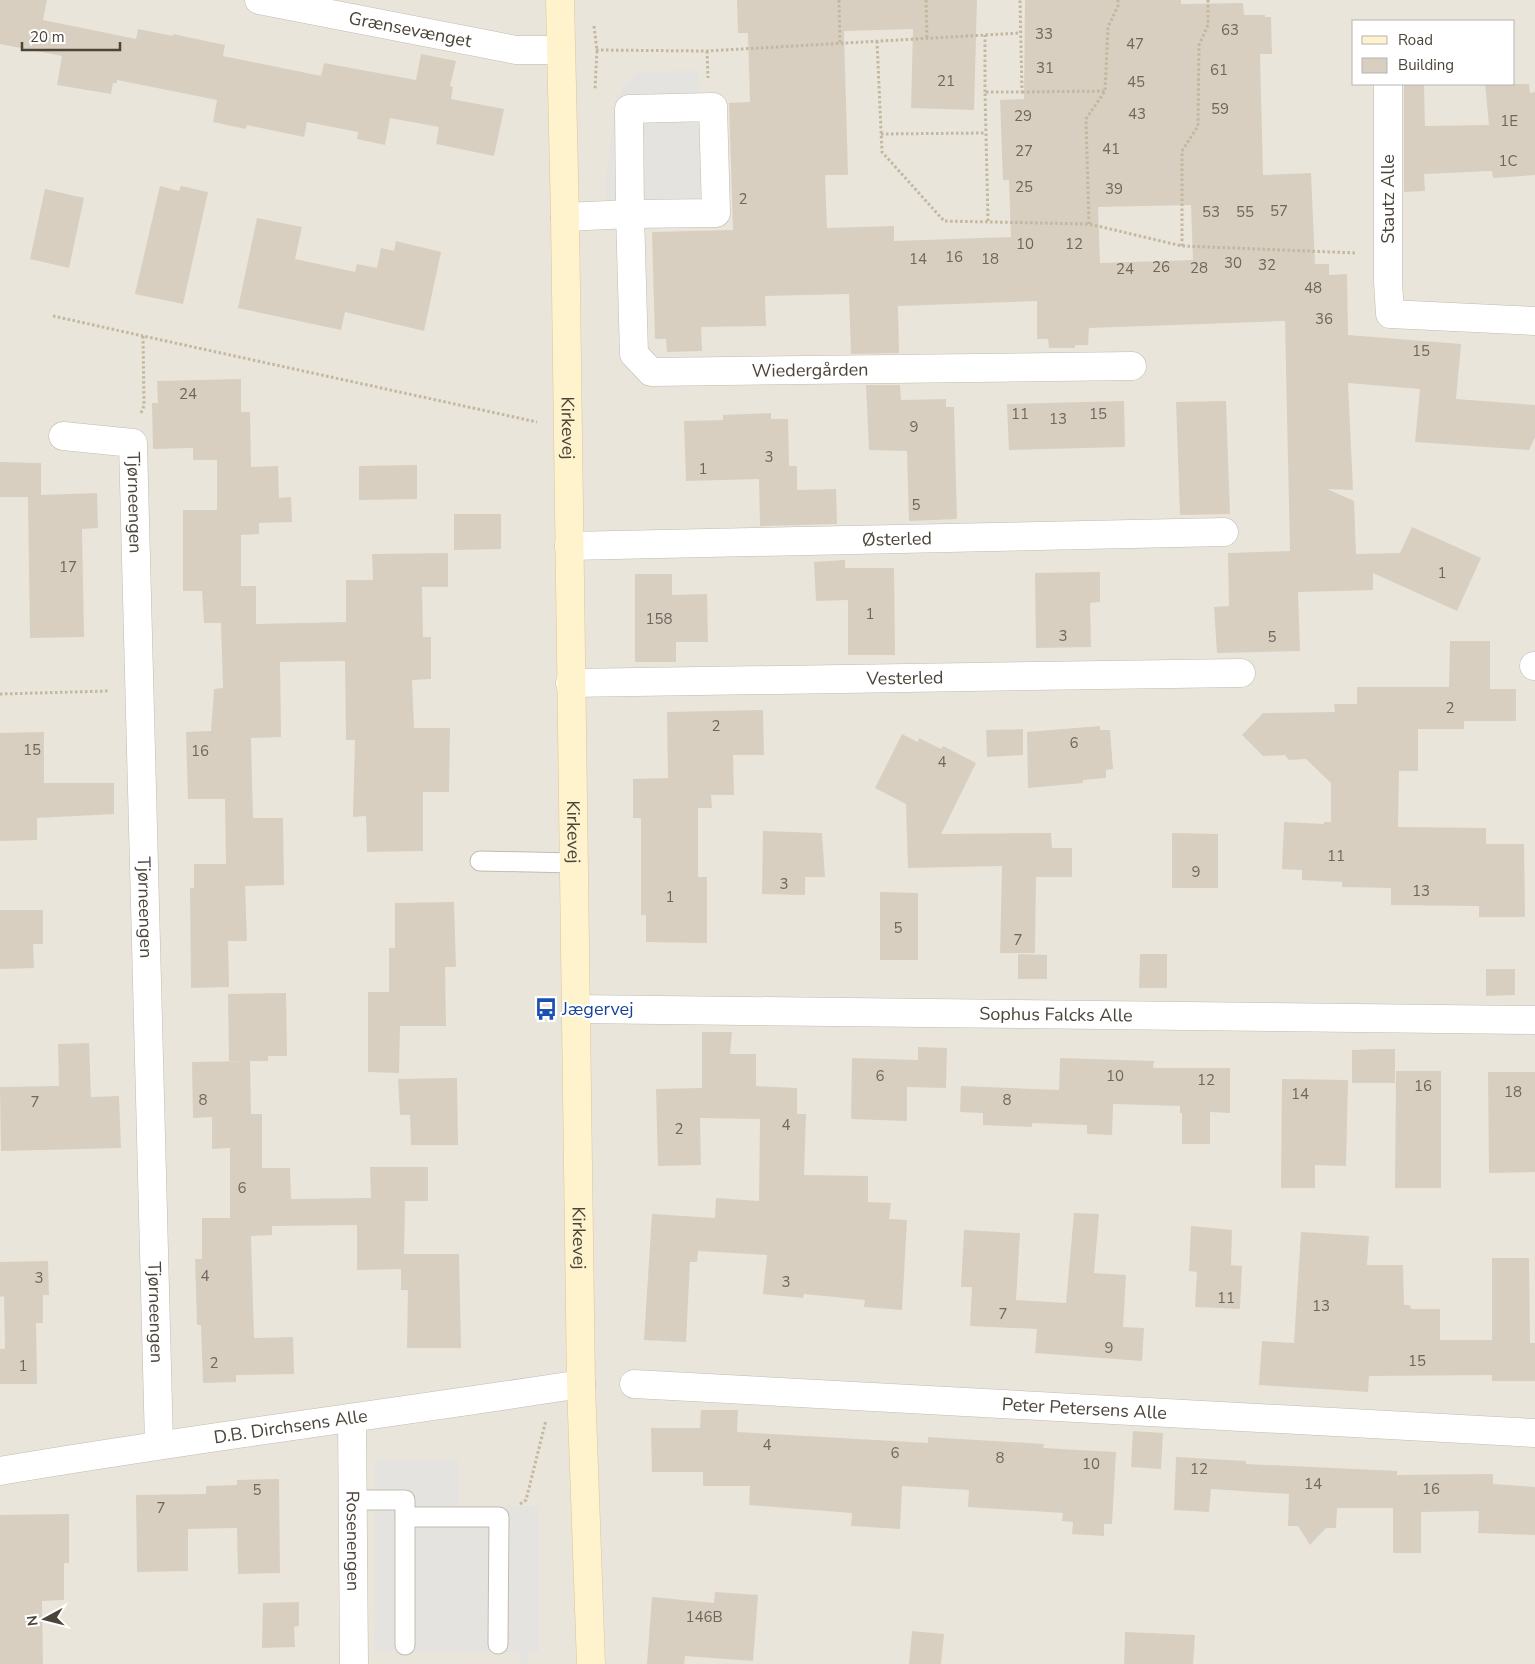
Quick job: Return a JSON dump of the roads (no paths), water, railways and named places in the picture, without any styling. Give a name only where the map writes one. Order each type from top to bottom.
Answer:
[{"type":"main road","name":"Kirkevej","points":[[560,0],[565,216],[581,1384],[591,1664]]},
{"type":"street","name":"Grænsevænget","points":[[259,0],[516,50],[560,50]]},
{"type":"street","name":"Stautz Alle","points":[[1388,85],[1387,254],[1390,314],[1535,322]]},
{"type":"street","name":"Wiedergården","points":[[565,216],[630,214],[716,213],[713,107],[629,109],[630,214],[634,354],[651,372],[1132,366]]},
{"type":"street","name":"Tjørneengen","points":[[62,436],[133,443],[159,1444]]},
{"type":"street","name":"Østerled","points":[[569,546],[1224,532]]},
{"type":"street","name":"Vesterled","points":[[570,684],[1241,673]]},
{"type":"street","name":"Sophus Falcks Alle","points":[[577,1009],[1535,1020]]},
{"type":"street","name":"D.B. Dirchsens Alle","points":[[0,1471],[159,1444],[352,1419],[581,1384]]},
{"type":"street","name":"Peter Petersens Alle","points":[[634,1384],[1535,1433]]},
{"type":"street","name":"Rosenengen","points":[[352,1419],[354,1664]]},
{"type":"lane","points":[[480,861],[574,863]]},
{"type":"lane","points":[[352,1500],[405,1500],[404,1645]]},
{"type":"lane","points":[[405,1517],[499,1517],[498,1644]]},
{"type":"place","name":"Jægervej","points":[[546,1009]]}]
